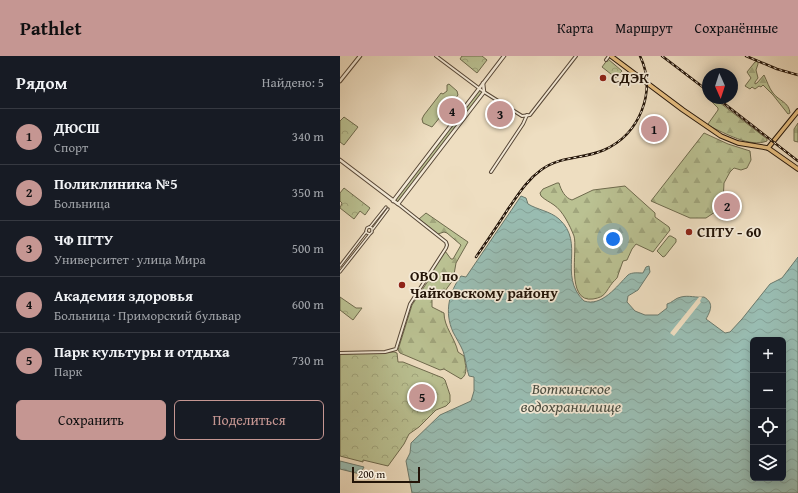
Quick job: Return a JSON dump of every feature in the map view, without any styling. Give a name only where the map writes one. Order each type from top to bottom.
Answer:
[{"type":"main road","points":[[610,56],[721,136],[738,143],[768,148],[798,169]]},
{"type":"main road","points":[[768,148],[798,111]]},
{"type":"street","points":[[340,81],[360,56]]},
{"type":"street","points":[[436,56],[479,89],[522,116],[530,115],[576,56]]},
{"type":"street","points":[[393,201],[504,56]]},
{"type":"street","points":[[606,60],[610,56]]},
{"type":"street","points":[[398,204],[484,92],[484,83]]},
{"type":"street","points":[[491,172],[523,124],[527,115]]},
{"type":"street","points":[[340,160],[439,236],[447,245],[410,304],[396,349],[385,352],[340,353]]},
{"type":"street","points":[[340,266],[366,232],[367,228],[370,227],[386,207]]},
{"type":"street","points":[[340,272],[372,232],[388,209]]},
{"type":"street","points":[[366,232],[370,234]]},
{"type":"green space","points":[[462,56],[482,56],[487,60],[477,73],[460,59]]},
{"type":"green space","points":[[608,59],[622,71],[616,78],[602,67]]},
{"type":"green space","points":[[758,61],[756,70],[758,78],[755,84],[764,75],[775,96],[788,106],[790,113],[788,114],[763,85],[755,89],[752,87],[750,89],[745,86],[751,78],[747,72],[755,62]]},
{"type":"green space","points":[[449,84],[457,91],[458,95],[432,127],[423,123],[422,119],[424,115],[441,93],[443,94],[447,91],[447,85]]},
{"type":"green space","points":[[479,89],[484,92],[398,204],[393,201]]},
{"type":"green space","points":[[714,104],[722,104],[767,139],[767,141],[753,143],[745,141],[709,126],[708,124],[718,108]]},
{"type":"green space","points":[[344,117],[358,127],[344,145],[340,142],[340,121]]},
{"type":"green space","points":[[798,123],[798,142],[794,141],[794,129]]},
{"type":"green space","points":[[704,133],[728,144],[750,151],[751,160],[747,168],[741,170],[734,168],[724,183],[723,203],[715,212],[706,218],[690,218],[651,201]]},
{"type":"green space","points":[[559,183],[565,196],[572,200],[593,190],[625,186],[655,213],[655,217],[669,227],[670,230],[653,252],[636,244],[627,260],[623,261],[617,278],[605,294],[593,299],[584,298],[579,293],[574,274],[574,236],[566,219],[560,211],[541,196],[540,193],[543,189]]},
{"type":"green space","points":[[344,188],[370,208],[365,215],[360,211],[354,219],[340,208],[342,203],[340,201],[340,193]]},
{"type":"green space","points":[[426,213],[468,242],[456,263],[453,280],[445,291],[442,292],[442,296],[437,299],[432,299],[432,307],[444,313],[444,318],[458,352],[464,356],[466,372],[461,379],[444,369],[440,370],[400,353],[398,350],[412,305],[428,281],[427,279],[445,251],[451,259],[453,259],[461,245],[447,233],[444,232],[438,234],[419,219]]},
{"type":"green space","points":[[669,236],[676,239],[676,242],[663,257],[657,251]]},
{"type":"green space","points":[[340,297],[356,308],[362,308],[353,320],[340,310]]},
{"type":"green space","points":[[397,353],[398,362],[403,362],[443,378],[450,395],[450,402],[446,406],[436,410],[419,427],[409,434],[404,444],[388,466],[340,456],[340,354]]},
{"type":"water","name":"Воткинское водохранилище","points":[[521,196],[526,198],[528,204],[555,216],[567,228],[572,249],[572,281],[576,291],[584,301],[591,302],[603,298],[614,290],[628,275],[633,273],[643,273],[646,267],[649,266],[650,272],[638,290],[628,296],[627,302],[635,311],[645,315],[658,315],[667,308],[667,304],[679,298],[687,296],[704,297],[707,299],[711,307],[706,319],[725,333],[730,332],[742,319],[770,284],[782,278],[798,257],[798,493],[412,493],[406,461],[410,453],[411,443],[440,415],[471,401],[474,391],[474,377],[469,376],[463,351],[450,325],[448,310],[453,289],[461,276],[466,277]]},
{"type":"water","points":[[340,461],[364,467],[360,474],[340,469]]},
{"type":"pier","points":[[699,297],[702,297],[701,302],[674,336],[670,333]]},
{"type":"railway","points":[[476,257],[519,193],[536,174],[548,165],[556,162],[604,150],[617,143],[636,122],[646,97],[647,83],[645,69],[640,56]]},
{"type":"railway","points":[[662,56],[702,86]]},
{"type":"railway","points":[[746,56],[777,69],[798,75]]},
{"type":"railway","points":[[725,104],[798,161]]},
{"type":"place","name":"СДЭК","points":[[603,78]]},
{"type":"place","name":"Академия здоровья","points":[[452,111]]},
{"type":"place","name":"ЧФ ПГТУ","points":[[500,114]]},
{"type":"place","name":"ДЮСШ","points":[[654,129]]},
{"type":"place","name":"Поликлиника №5","points":[[727,206]]},
{"type":"place","name":"СПТУ - 60","points":[[689,232]]},
{"type":"place","name":"ОВО по Чайковскому району","points":[[402,285]]},
{"type":"place","name":"Парк культуры и отдыха","points":[[422,397]]}]
